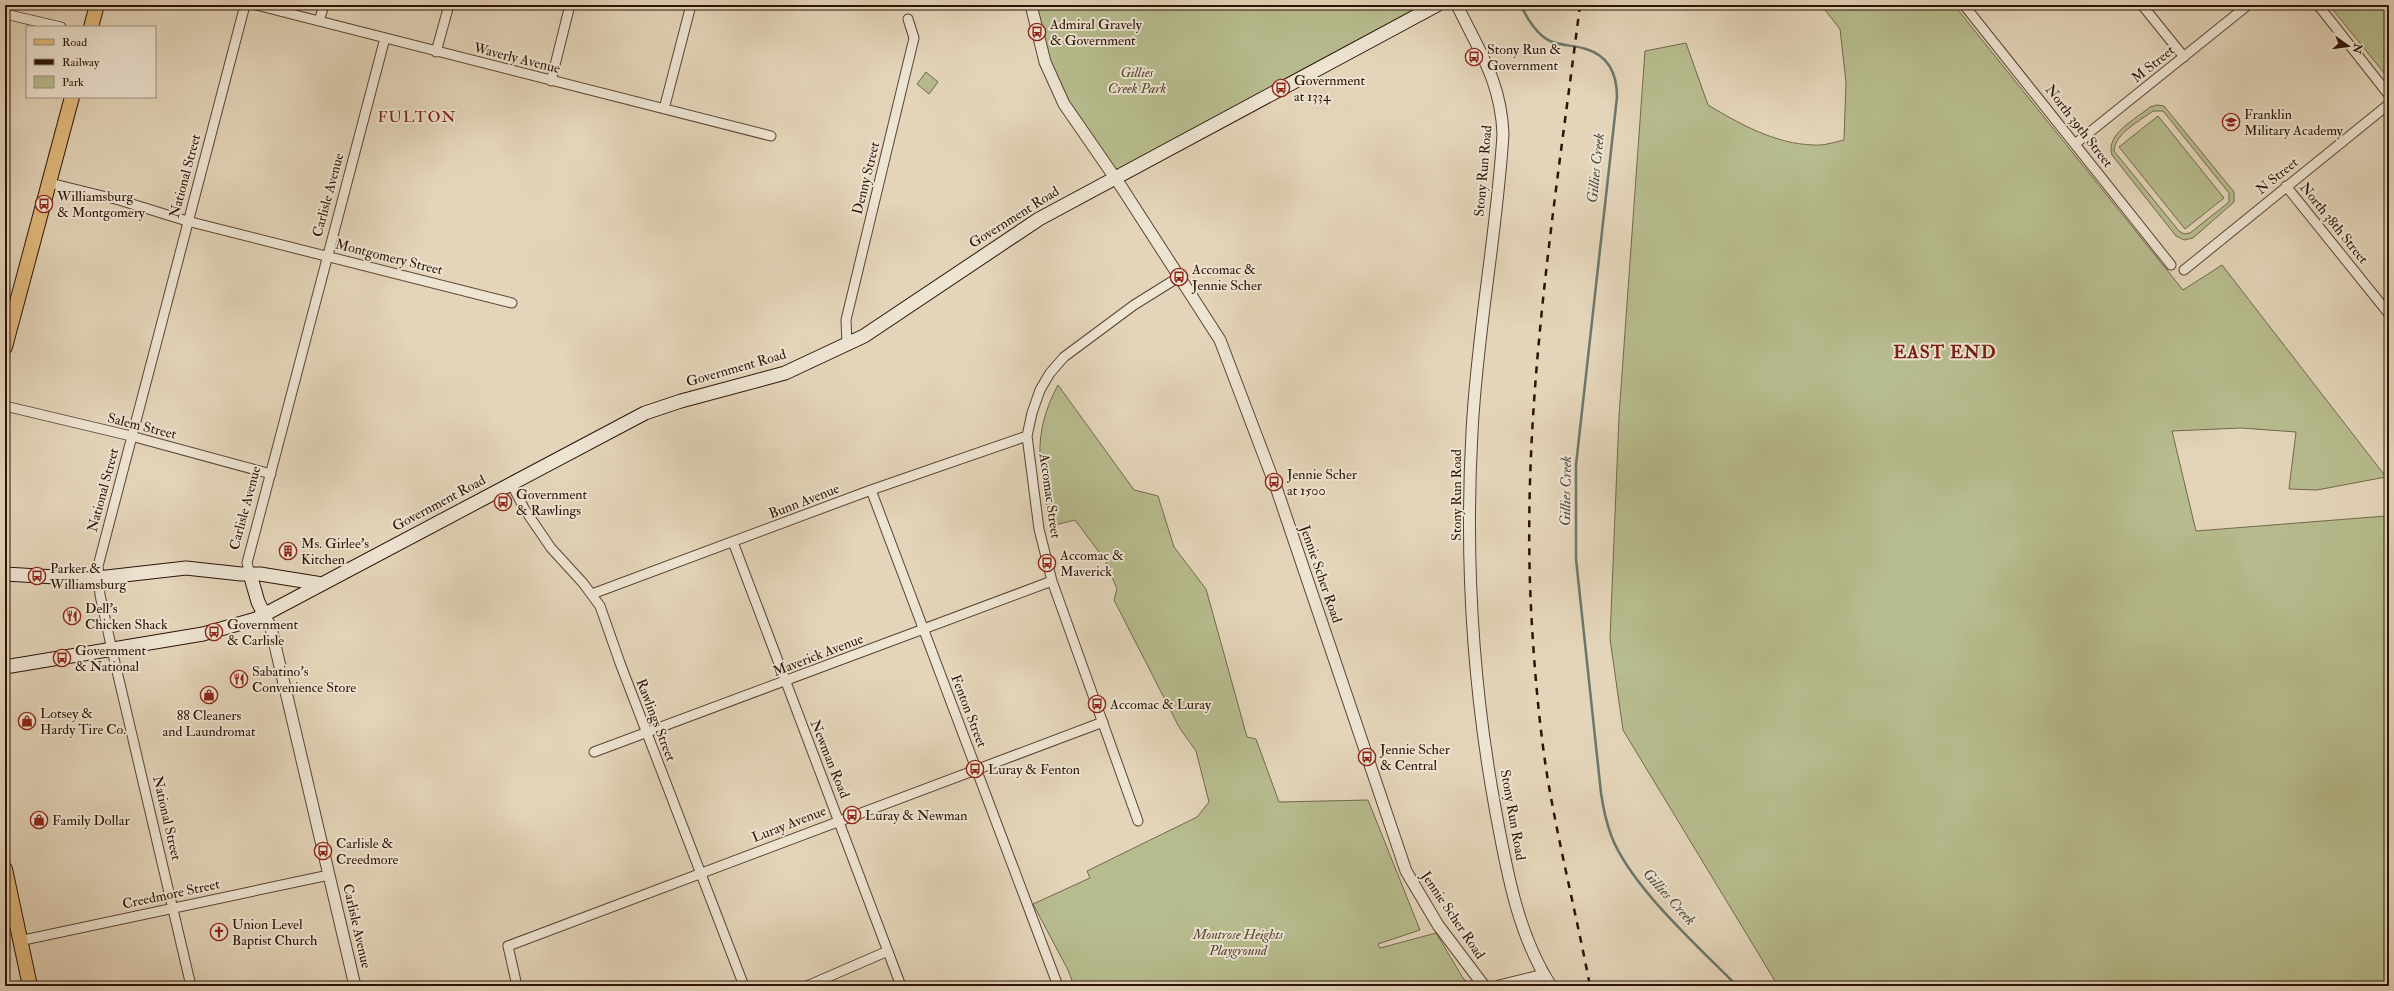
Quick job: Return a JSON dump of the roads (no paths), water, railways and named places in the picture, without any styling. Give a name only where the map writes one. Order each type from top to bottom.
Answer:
[{"type":"main road","points":[[91,26],[97,5]]},
{"type":"main road","name":"Government Road","points":[[5,667],[214,632],[264,614],[645,412],[785,373],[847,344],[889,321],[1039,219],[1437,5]]},
{"type":"main road","points":[[5,347],[50,184],[72,98]]},
{"type":"main road","points":[[5,574],[98,578],[175,568],[250,574],[322,584]]},
{"type":"main road","name":"Carlisle Avenue","points":[[250,574],[258,602],[264,614]]},
{"type":"main road","points":[[5,869],[19,942],[30,986]]},
{"type":"street","name":"National Street","points":[[190,986],[174,908],[112,650],[98,578],[99,558],[245,5]]},
{"type":"street","name":"Waverly Avenue","points":[[256,5],[771,136]]},
{"type":"street","points":[[319,21],[324,5]]},
{"type":"street","points":[[436,52],[449,5]]},
{"type":"street","points":[[551,81],[570,5]]},
{"type":"street","points":[[664,109],[691,5]]},
{"type":"street","name":"Jennie Scher Road","points":[[1031,5],[1039,45],[1053,82],[1074,119],[1115,177],[1220,340],[1276,486],[1406,871],[1438,925],[1484,986]]},
{"type":"street","name":"Stony Run Road","points":[[1457,5],[1493,76],[1499,96],[1503,134],[1472,431],[1470,535],[1476,657],[1484,737],[1505,857],[1522,921],[1544,975],[1551,986]]},
{"type":"street","name":"North 39th Street","points":[[1964,5],[2171,265]]},
{"type":"street","points":[[2142,5],[2184,57]]},
{"type":"street","name":"M Street","points":[[2075,144],[2248,5]]},
{"type":"street","points":[[2318,5],[2389,95]]},
{"type":"street","points":[[5,14],[57,26]]},
{"type":"street","name":"Denny Street","points":[[847,344],[846,320],[914,38],[908,19]]},
{"type":"street","name":"Carlisle Avenue","points":[[250,574],[247,563],[386,38]]},
{"type":"street","name":"N Street","points":[[2184,270],[2389,104]]},
{"type":"street","name":"Montgomery Street","points":[[50,184],[119,200],[187,221],[512,303]]},
{"type":"street","name":"North 38th Street","points":[[2286,186],[2389,314]]},
{"type":"street","name":"Accomac Street","points":[[1138,821],[1052,581],[1038,529],[1027,436],[1032,413],[1040,390],[1050,373],[1064,356],[1134,305],[1179,277]]},
{"type":"street","name":"Salem Street","points":[[5,406],[131,436],[271,474]]},
{"type":"street","name":"Bunn Avenue","points":[[592,594],[871,490],[1027,436]]},
{"type":"street","name":"Rawlings Street","points":[[511,483],[525,510],[551,548],[592,594],[600,606],[744,986]]},
{"type":"street","name":"Fenton Street","points":[[871,490],[1058,986]]},
{"type":"street","name":"Newman Road","points":[[733,542],[784,682],[839,820],[901,986]]},
{"type":"street","name":"Maverick Avenue","points":[[594,752],[1052,581]]},
{"type":"street","name":"Carlisle Avenue","points":[[264,614],[271,628],[355,986]]},
{"type":"street","name":"Luray Avenue","points":[[517,986],[508,946],[700,872],[1103,722]]},
{"type":"street","name":"Creedmore Street","points":[[19,942],[329,875]]},
{"type":"street","points":[[807,986],[888,951]]},
{"type":"street","points":[[1499,986],[1544,975]]},
{"type":"waterway","name":"Gillies Creek","points":[[1521,5],[1532,25],[1545,38],[1559,44],[1586,49],[1601,56],[1610,67],[1617,89],[1576,465],[1576,559],[1601,793],[1605,814],[1611,835],[1620,854],[1649,895],[1666,915],[1737,986]]},
{"type":"railway","points":[[1580,5],[1542,306],[1531,457],[1529,532],[1531,608],[1539,717],[1548,781],[1590,986]]},
{"type":"place","name":"Admiral Gravely & Government","points":[[1037,32]]},
{"type":"place","name":"Stony Run & Government","points":[[1474,57]]},
{"type":"place","name":"Government at 1334","points":[[1281,88]]},
{"type":"place","name":"Franklin Military Academy","points":[[2231,122]]},
{"type":"place","name":"Williamsburg & Montgomery","points":[[44,204]]},
{"type":"place","name":"Accomac & Jennie Scher","points":[[1179,277]]},
{"type":"place","name":"Jennie Scher at 1500","points":[[1274,482]]},
{"type":"place","name":"Government & Rawlings","points":[[503,502]]},
{"type":"place","name":"Ms. Girlee's Kitchen","points":[[288,551]]},
{"type":"place","name":"Accomac & Maverick","points":[[1047,563]]},
{"type":"place","name":"Parker & Williamsburg","points":[[37,576]]},
{"type":"place","name":"Dell's Chicken Shack","points":[[72,616]]},
{"type":"place","name":"Government & Carlisle","points":[[214,632]]},
{"type":"place","name":"Government & National","points":[[62,658]]},
{"type":"place","name":"Sabatino's Convenience Store","points":[[239,679]]},
{"type":"place","name":"88 Cleaners and Laundromat","points":[[209,695]]},
{"type":"place","name":"Accomac & Luray","points":[[1097,704]]},
{"type":"place","name":"Lotsey & Hardy Tire Co.","points":[[27,721]]},
{"type":"place","name":"Jennie Scher & Central","points":[[1367,757]]},
{"type":"place","name":"Luray & Fenton","points":[[975,769]]},
{"type":"place","name":"Luray & Newman","points":[[852,815]]},
{"type":"place","name":"Family Dollar","points":[[39,820]]},
{"type":"place","name":"Carlisle & Creedmore","points":[[323,851]]},
{"type":"place","name":"Union Level Baptist Church","points":[[219,932]]},
{"type":"district","name":"FULTON","points":[[417,117]]},
{"type":"district","name":"EAST END","points":[[1945,352]]},
{"type":"park label","name":"Gillies Creek Park","points":[[1137,80]]},
{"type":"park label","name":"Montrose Heights Playground","points":[[1238,942]]}]
